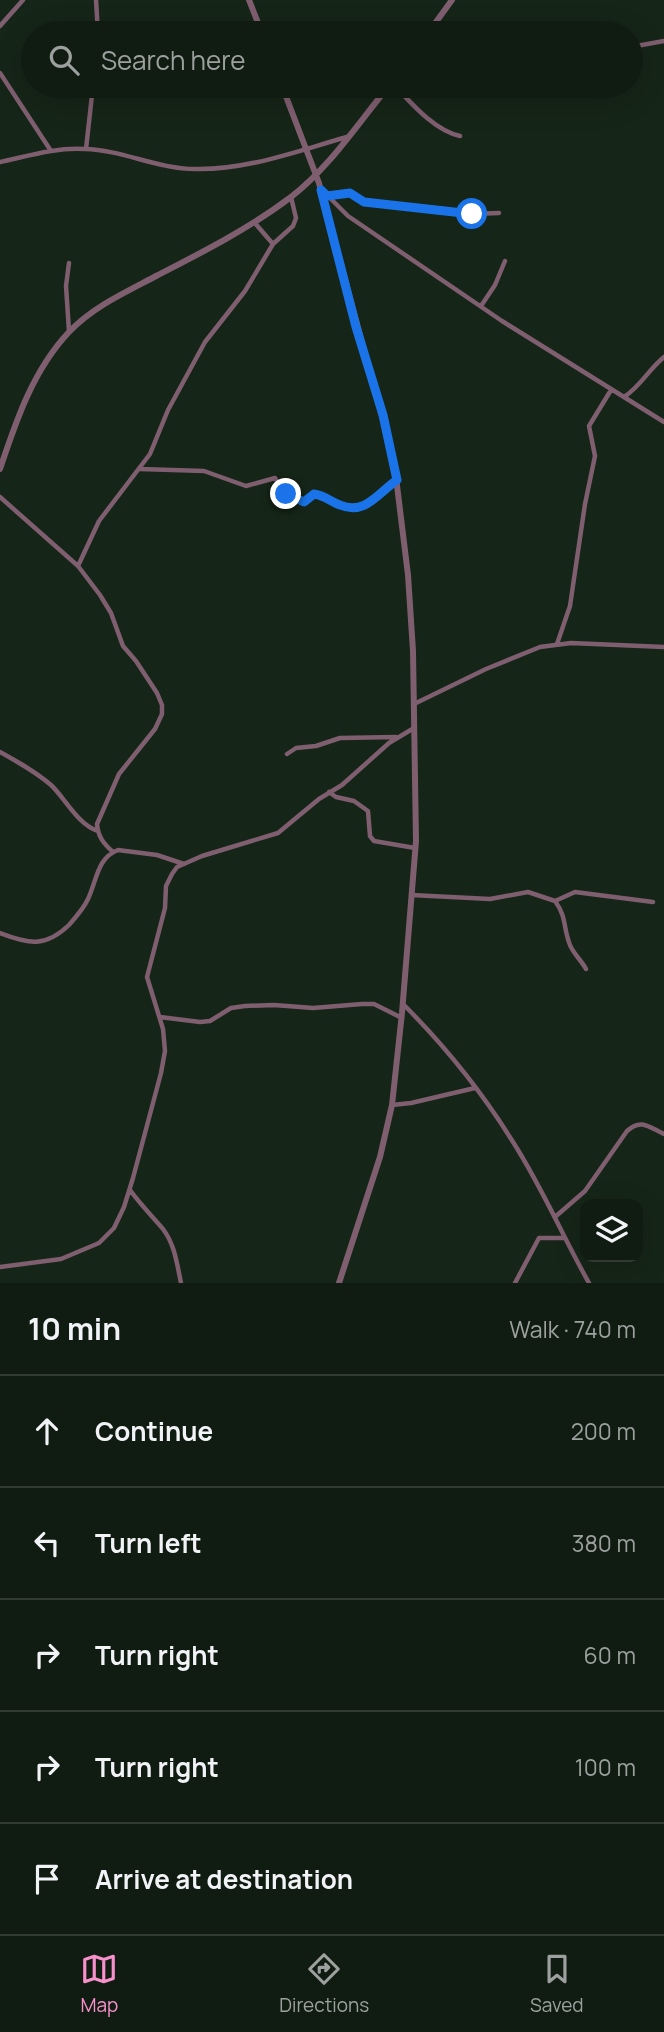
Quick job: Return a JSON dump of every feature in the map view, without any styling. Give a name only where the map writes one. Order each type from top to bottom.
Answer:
[{"type":"street","points":[[0,26],[23,0]]},
{"type":"street","points":[[96,0],[98,21]]},
{"type":"street","points":[[249,0],[257,21]]},
{"type":"street","points":[[437,21],[452,0]]},
{"type":"street","points":[[643,45],[664,41]]},
{"type":"street","points":[[0,73],[51,151]]},
{"type":"street","points":[[86,149],[92,98]]},
{"type":"street","points":[[287,98],[321,190],[356,327],[383,415],[397,480],[408,575],[415,727],[416,848],[392,1105],[380,1157],[339,1283]]},
{"type":"street","points":[[0,469],[13,429],[33,383],[69,332],[106,301],[254,222],[291,197],[316,176],[379,98]]},
{"type":"street","points":[[408,98],[439,127],[460,136]]},
{"type":"street","points":[[0,162],[51,151],[86,149],[192,169],[230,168],[347,137]]},
{"type":"street","points":[[321,190],[348,216],[481,306],[664,422]]},
{"type":"street","points":[[327,196],[350,193],[364,202],[384,205],[472,214],[499,213]]},
{"type":"street","points":[[78,566],[99,521],[150,454],[168,410],[205,342],[245,291],[273,244],[293,226],[296,218],[291,197]]},
{"type":"street","points":[[254,222],[273,244]]},
{"type":"street","points":[[481,306],[495,285],[505,261]]},
{"type":"street","points":[[69,264],[66,286],[69,332]]},
{"type":"street","points":[[624,397],[634,390],[664,357]]},
{"type":"street","points":[[557,643],[570,606],[595,456],[589,426],[611,390]]},
{"type":"street","points":[[140,469],[204,471],[246,486],[275,478],[286,494],[304,502],[314,494],[346,508],[368,505],[383,489],[397,480]]},
{"type":"street","points":[[0,497],[78,566],[100,594],[111,613],[123,646],[136,661],[162,705],[162,713],[155,729],[119,774],[97,824],[97,831],[103,843],[113,852]]},
{"type":"street","points":[[413,704],[486,669],[557,643],[619,643],[664,647]]},
{"type":"street","points":[[0,1267],[61,1259],[99,1243],[114,1228],[129,1189],[165,1051],[160,1017],[147,977],[165,908],[166,886],[172,874],[184,864],[278,833],[329,792],[342,785],[397,737],[415,727]]},
{"type":"street","points":[[287,754],[296,748],[316,746],[340,738],[397,737]]},
{"type":"street","points":[[0,752],[24,765],[51,785],[85,824],[97,831]]},
{"type":"street","points":[[329,792],[336,797],[354,801],[368,811],[370,836],[374,841],[416,848]]},
{"type":"street","points":[[0,933],[22,941],[40,943],[57,937],[88,901],[104,858],[103,843]]},
{"type":"street","points":[[104,858],[118,850],[184,864]]},
{"type":"street","points":[[411,895],[490,899],[528,892],[555,901],[564,916],[571,949],[580,956],[586,968]]},
{"type":"street","points":[[555,901],[575,892],[653,902]]},
{"type":"street","points":[[160,1017],[200,1022],[210,1021],[231,1008],[246,1006],[313,1008],[374,1004],[402,1018]]},
{"type":"street","points":[[403,1004],[428,1029],[513,1142],[589,1283]]},
{"type":"street","points":[[392,1105],[475,1088]]},
{"type":"street","points":[[555,1217],[584,1191],[634,1125],[640,1123],[664,1135]]},
{"type":"street","points":[[129,1189],[170,1242],[176,1255],[181,1283]]},
{"type":"street","points":[[514,1283],[539,1238],[565,1238]]},
{"type":"route","points":[[286,494],[304,502],[314,494],[320,495],[346,508],[359,508],[368,505],[383,489],[397,480],[383,415],[356,327],[334,232],[321,190],[327,196],[350,193],[364,202],[472,214]]}]
